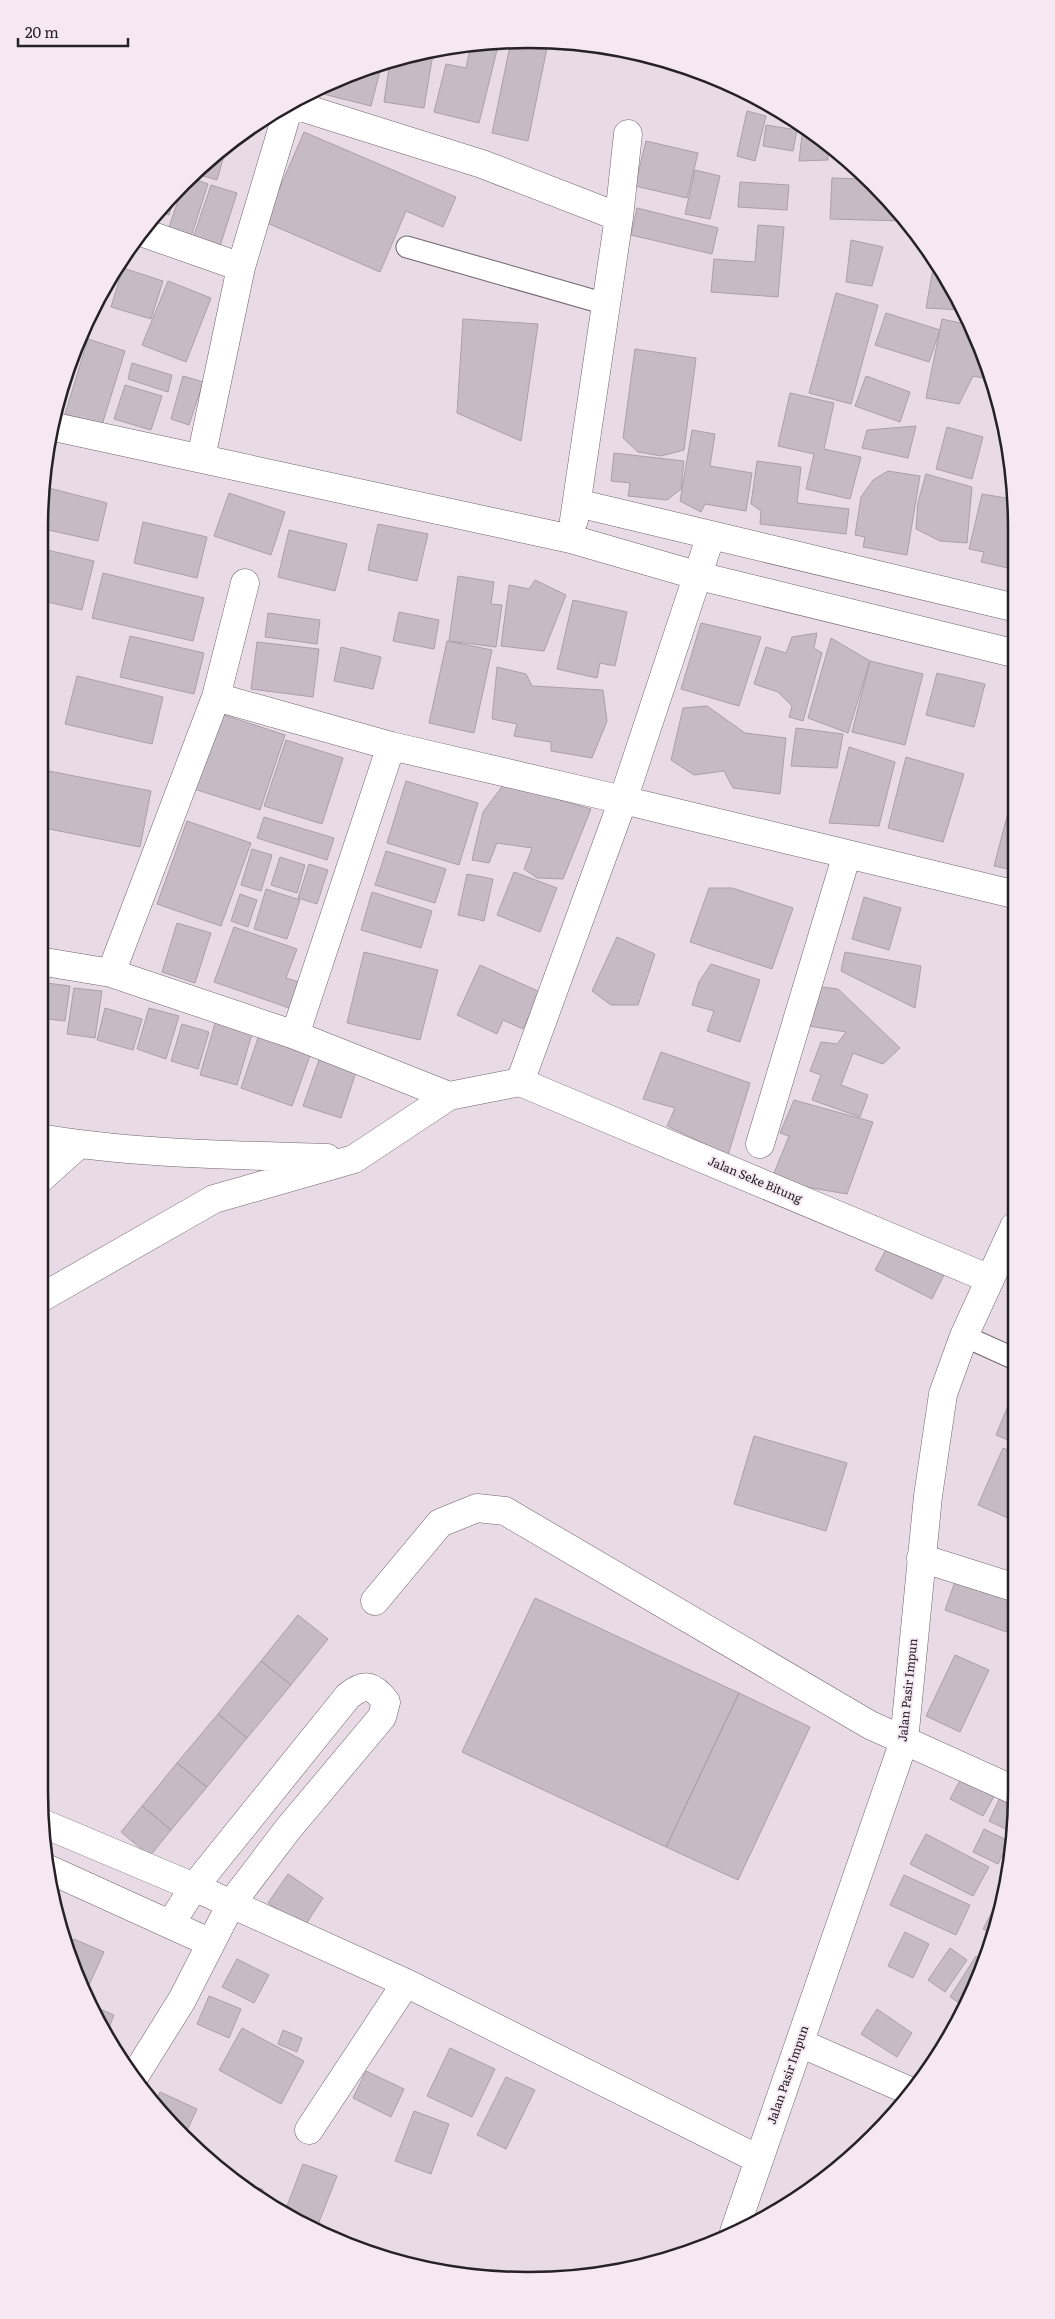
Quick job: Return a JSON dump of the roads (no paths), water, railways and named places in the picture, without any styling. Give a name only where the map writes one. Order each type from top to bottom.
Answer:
[{"type":"street","points":[[299,106],[482,164],[619,217]]},
{"type":"street","points":[[201,458],[241,267],[287,112]]},
{"type":"street","points":[[571,539],[619,217],[628,134]]},
{"type":"street","points":[[148,234],[241,267]]},
{"type":"street","points":[[58,428],[571,539],[699,576],[1008,652]]},
{"type":"street","points":[[577,503],[1008,606]]},
{"type":"street","points":[[47,1294],[214,1199],[354,1159],[449,1096],[520,1082],[623,800],[699,576],[711,535]]},
{"type":"street","points":[[111,973],[216,697],[245,583]]},
{"type":"street","points":[[216,697],[391,746],[1008,893]]},
{"type":"street","points":[[295,1036],[391,746]]},
{"type":"street","points":[[760,1144],[847,854]]},
{"type":"street","points":[[47,962],[111,973],[295,1036],[449,1096]]},
{"type":"street","name":"Jalan Seke Bitung","points":[[520,1082],[990,1279]]},
{"type":"street","points":[[47,1139],[78,1145],[176,1153],[354,1159]]},
{"type":"street","points":[[47,1173],[78,1145]]},
{"type":"street","name":"Jalan Pasir Impun","points":[[737,2223],[904,1741],[921,1558],[943,1394],[964,1336],[1008,1241]]},
{"type":"street","points":[[375,1601],[440,1523],[477,1508],[505,1511],[870,1726],[1008,1787]]},
{"type":"street","points":[[921,1558],[1008,1585]]},
{"type":"street","points":[[138,2071],[182,2000],[231,1904],[288,1829],[382,1717],[386,1702],[378,1692],[368,1687],[358,1688],[348,1696],[194,1887],[171,1923]]},
{"type":"street","points":[[49,1826],[194,1887],[406,1983],[758,2159]]},
{"type":"street","points":[[55,1872],[211,1942]]},
{"type":"street","points":[[309,2130],[406,1983]]},
{"type":"street","points":[[800,2043],[904,2089]]},
{"type":"lane","points":[[407,247],[606,304]]},
{"type":"lane","points":[[964,1336],[1008,1356]]}]
